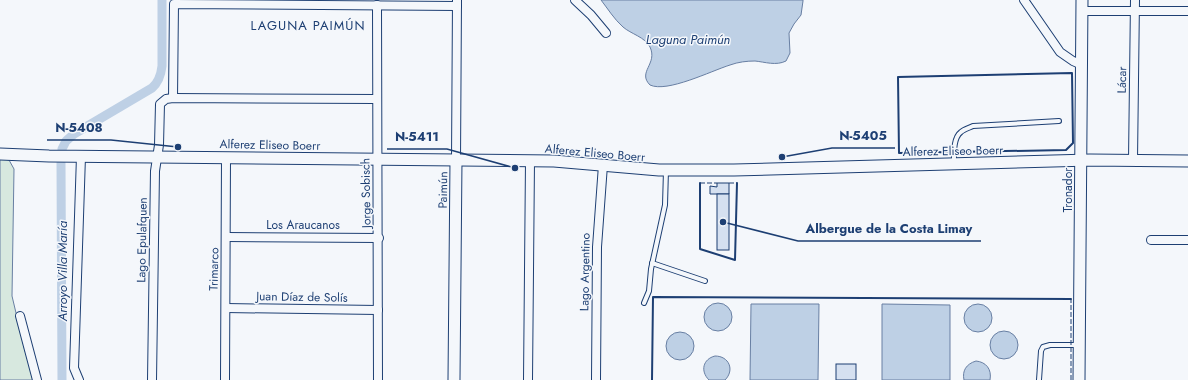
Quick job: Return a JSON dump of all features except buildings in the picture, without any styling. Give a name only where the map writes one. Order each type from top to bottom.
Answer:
[{"type":"street","points":[[575,0],[591,15],[606,33]]},
{"type":"street","points":[[1024,0],[1060,52],[1082,65]]},
{"type":"street","name":"Lácar","points":[[1133,160],[1136,0]]},
{"type":"street","points":[[377,99],[173,98],[174,4],[377,5],[457,3]]},
{"type":"street","name":"Paimún","points":[[454,380],[457,3]]},
{"type":"street","name":"Jorge Sobisch","points":[[377,5],[377,159],[379,238],[378,380]]},
{"type":"street","points":[[1082,5],[1135,11],[1188,11]]},
{"type":"street","name":"Tronador","points":[[1079,380],[1082,5]]},
{"type":"street","name":"Lago Epulafquen","points":[[152,380],[155,171],[159,145],[160,108],[162,101],[173,98]]},
{"type":"street","name":"Alferez Eliseo Boerr","points":[[0,154],[530,161],[568,162],[642,170],[1081,160],[1188,161]]},
{"type":"street","points":[[79,380],[74,368],[81,156]]},
{"type":"street","name":"Trimarco","points":[[225,380],[227,237],[226,158]]},
{"type":"street","points":[[528,380],[530,161]]},
{"type":"street","name":"Lago Argentino","points":[[596,380],[597,247],[603,165]]},
{"type":"street","name":"Los Araucanos","points":[[227,237],[379,238]]},
{"type":"street","points":[[1151,240],[1188,240]]},
{"type":"street","name":"Juan Díaz de Solís","points":[[226,308],[378,310]]},
{"type":"street","points":[[20,316],[37,380]]},
{"type":"lane","points":[[954,164],[954,150],[957,136],[961,131],[973,126],[1059,122]]},
{"type":"lane","points":[[644,303],[649,291],[652,263],[665,200],[666,170]]},
{"type":"lane","points":[[652,263],[705,281]]},
{"type":"lane","points":[[1039,380],[1041,351],[1043,347],[1050,345],[1079,345]]},
{"type":"shaded area","points":[[0,158],[9,160],[14,169],[12,296],[25,351],[35,380],[0,380]]},
{"type":"water","name":"Laguna Paimún","points":[[601,0],[803,1],[801,15],[789,33],[790,53],[786,61],[774,63],[755,61],[739,62],[678,84],[658,87],[650,85],[646,76],[646,72],[652,58],[650,47],[645,41],[620,24]]},
{"type":"water","points":[[718,303],[728,307],[732,317],[728,327],[718,331],[708,327],[704,317],[708,307]]},
{"type":"water","points":[[751,304],[819,304],[818,380],[750,380]]},
{"type":"water","points":[[882,304],[950,305],[950,380],[882,380]]},
{"type":"water","points":[[978,304],[988,308],[992,318],[988,328],[978,332],[968,328],[964,318],[968,308]]},
{"type":"water","points":[[1004,331],[1014,335],[1018,345],[1014,355],[1004,359],[994,355],[990,345],[994,335]]},
{"type":"water","points":[[680,332],[690,336],[694,346],[690,356],[680,360],[670,356],[666,346],[670,336]]},
{"type":"water","points":[[715,356],[724,358],[729,364],[730,372],[725,380],[709,380],[704,373],[705,363]]},
{"type":"water","points":[[976,361],[983,363],[988,367],[990,380],[964,380],[964,371],[967,366]]},
{"type":"waterway","name":"Arroyo Villa María","points":[[62,149],[66,141],[74,134],[152,88],[158,81],[162,66],[162,0]]},
{"type":"waterway","name":"Arroyo Villa María","points":[[61,163],[62,380]]},
{"type":"fence","points":[[700,183],[717,183]]},
{"type":"fence","points":[[729,183],[737,183]]},
{"type":"fence","points":[[1071,299],[1071,380]]},
{"type":"wall","points":[[1072,73],[1073,143],[1066,150],[899,153],[898,77],[1072,73]]},
{"type":"wall","points":[[700,183],[700,249],[735,260],[737,183]]},
{"type":"wall","points":[[652,380],[653,297],[1071,299]]},
{"type":"place","name":"N-5408","points":[[178,147]]},
{"type":"place","name":"N-5405","points":[[782,157]]},
{"type":"place","name":"N-5411","points":[[515,168]]},
{"type":"place","name":"Albergue de la Costa Limay","points":[[723,222]]},
{"type":"district","name":"LAGUNA PAIMÚN","points":[[308,25]]}]
